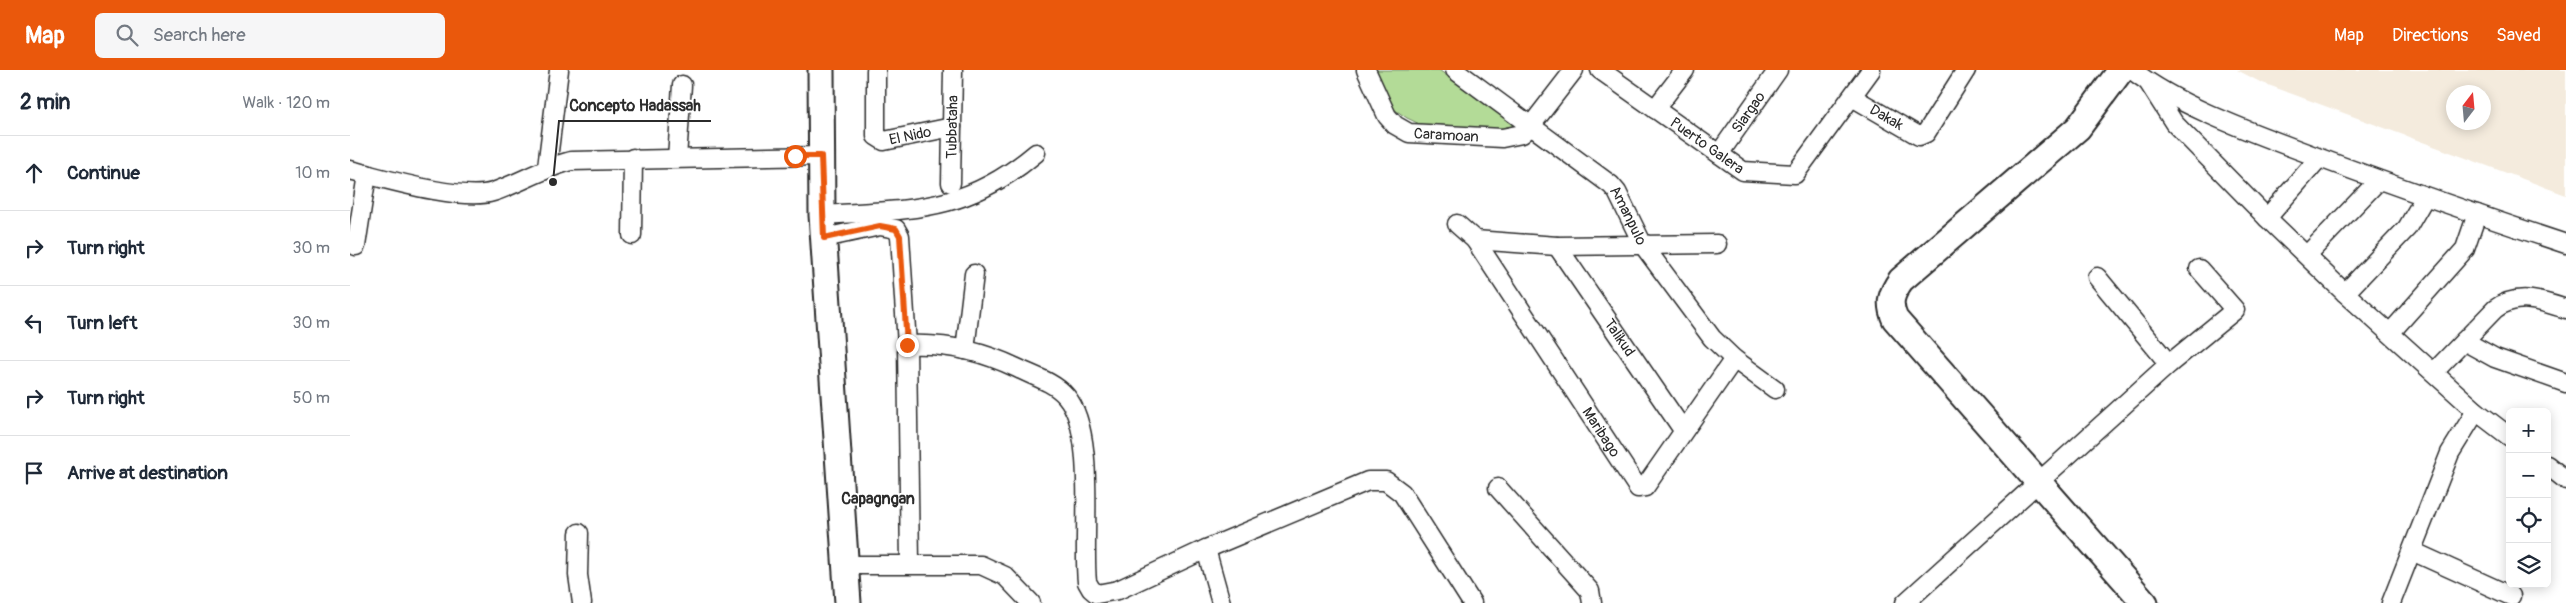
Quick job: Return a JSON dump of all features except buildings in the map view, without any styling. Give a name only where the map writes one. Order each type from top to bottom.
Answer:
[{"type":"street","points":[[547,167],[560,70]]},
{"type":"street","points":[[821,70],[823,226],[848,603]]},
{"type":"street","name":"El Nido","points":[[876,70],[876,136],[879,139],[884,141],[952,127]]},
{"type":"street","name":"Tubbataha","points":[[950,183],[953,70]]},
{"type":"street","name":"Caramoan","points":[[1366,70],[1387,116],[1395,125],[1409,133],[1502,138],[1522,134],[1530,127]]},
{"type":"street","name":"Amanpulo","points":[[1454,70],[1615,189],[1643,245],[1712,338],[1734,359],[1775,389]]},
{"type":"street","points":[[1530,127],[1574,70]]},
{"type":"street","name":"Puerto Galera","points":[[1600,70],[1746,172],[1795,174],[1852,97]]},
{"type":"street","points":[[1655,109],[1685,70]]},
{"type":"street","name":"Siargao","points":[[1719,154],[1778,70]]},
{"type":"street","points":[[1852,97],[1871,70]]},
{"type":"street","name":"Dakak","points":[[1852,97],[1911,134],[1922,135],[1926,133],[1966,70]]},
{"type":"street","points":[[2121,70],[2078,128],[1902,280],[1890,299],[1895,319],[2038,484],[2145,603]]},
{"type":"street","points":[[2132,70],[2148,82],[2247,131],[2378,181],[2566,244]]},
{"type":"street","points":[[2148,82],[2174,123],[2267,218],[2345,293],[2391,332],[2476,411],[2506,434]]},
{"type":"street","points":[[677,158],[682,85]]},
{"type":"street","points":[[823,226],[943,204],[968,196],[995,183],[1036,153]]},
{"type":"street","points":[[356,246],[358,172],[403,184],[439,190],[491,193],[547,167],[571,161],[633,158],[821,156]]},
{"type":"street","points":[[632,235],[633,158]]},
{"type":"street","points":[[2267,218],[2319,158]]},
{"type":"street","points":[[2307,255],[2378,181]]},
{"type":"street","points":[[2345,293],[2407,228],[2425,197]]},
{"type":"street","points":[[2391,332],[2465,249],[2477,214]]},
{"type":"street","name":"Maribago","points":[[1457,224],[1475,240],[1636,486],[1645,487],[1734,359]]},
{"type":"street","points":[[823,226],[880,226],[896,229],[901,243],[907,345],[910,564]]},
{"type":"street","points":[[1475,240],[1557,246],[1717,244]]},
{"type":"street","name":"Talikud","points":[[1557,246],[1683,430]]},
{"type":"street","points":[[1905,603],[2169,364],[2235,310],[2199,269]]},
{"type":"street","points":[[965,350],[974,274]]},
{"type":"street","points":[[2096,277],[2169,364]]},
{"type":"street","points":[[2434,372],[2495,309],[2512,299],[2538,300],[2566,309]]},
{"type":"street","points":[[2464,341],[2495,358],[2566,383]]},
{"type":"street","points":[[907,345],[928,344],[965,350],[1012,366],[1053,385],[1074,407],[1080,423],[1084,454],[1086,571],[1090,589],[1097,594],[1118,590],[1206,549],[1368,481],[1386,481],[1402,493],[1472,603]]},
{"type":"street","points":[[2392,603],[2450,453],[2476,411]]},
{"type":"street","points":[[2551,468],[2566,480]]},
{"type":"street","points":[[1498,488],[1590,591],[1592,603]]},
{"type":"street","points":[[579,534],[578,575],[582,603]]},
{"type":"street","points":[[1206,549],[1221,603]]},
{"type":"street","points":[[2412,551],[2511,596]]},
{"type":"street","points":[[845,565],[981,565],[1005,576],[1031,603]]},
{"type":"shaded area","points":[[2237,70],[2566,70],[2566,195],[2260,82]]},
{"type":"green space","points":[[1372,70],[1439,70],[1515,126],[1479,134],[1432,130],[1407,118],[1391,107]]},
{"type":"place","name":"Concepto Hadassah","points":[[553,182]]},
{"type":"district","name":"Capagngan","points":[[878,499]]},
{"type":"route","points":[[795,156],[821,156],[824,238],[880,226],[889,226],[896,229],[901,243],[907,345]]}]
